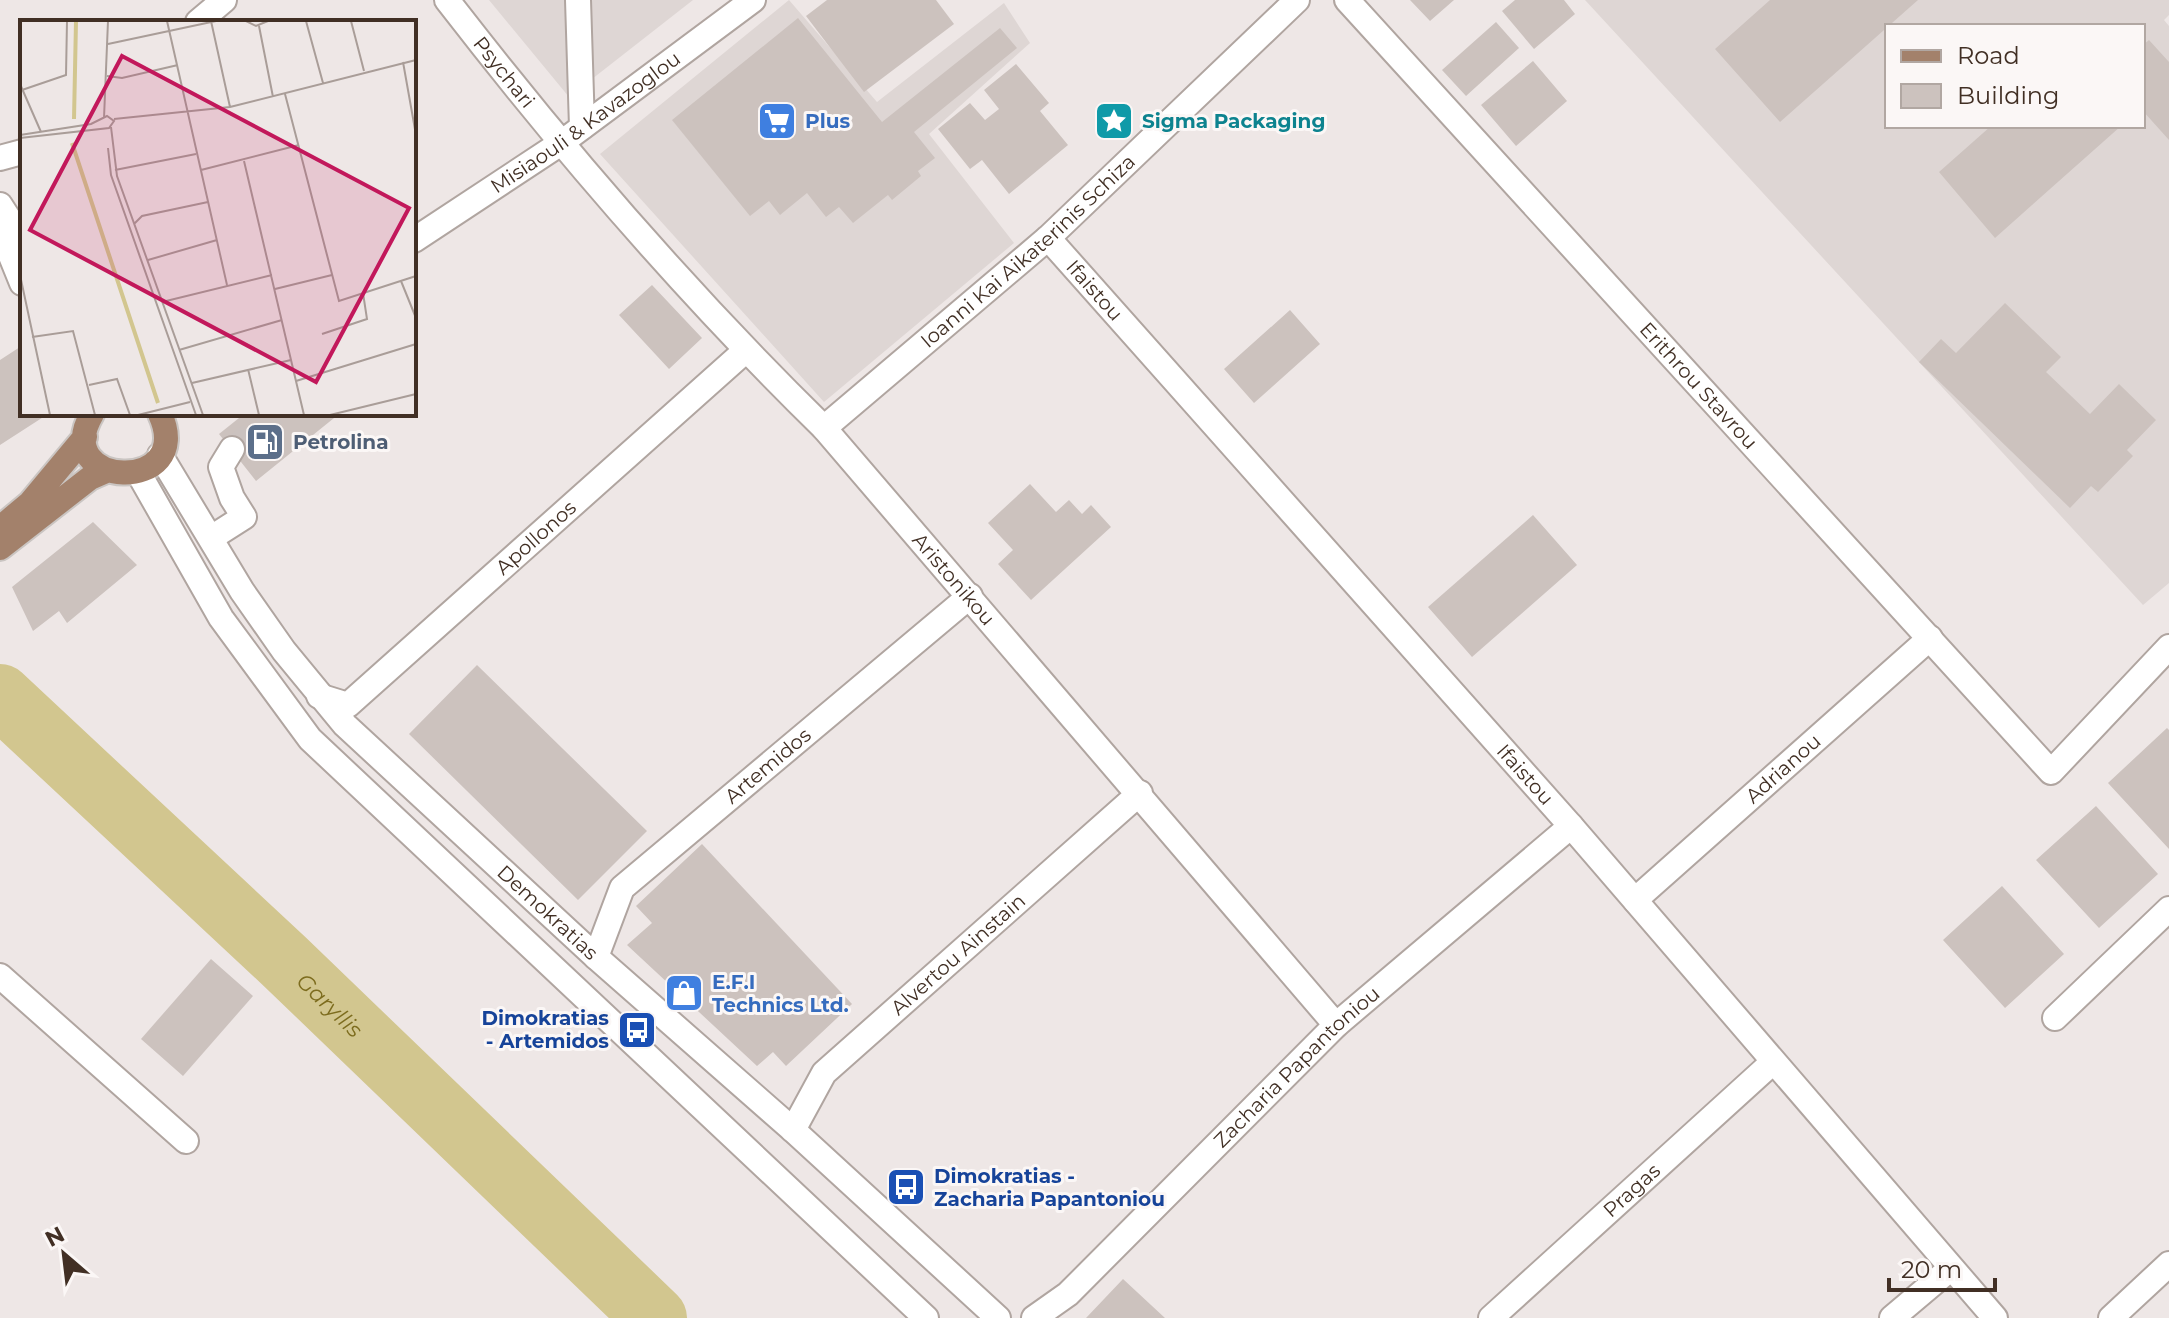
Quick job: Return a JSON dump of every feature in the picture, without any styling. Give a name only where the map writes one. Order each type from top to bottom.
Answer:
[{"type":"main road","points":[[86,423],[90,457],[106,471],[122,475],[147,468],[160,455],[167,417]]},
{"type":"main road","points":[[3,535],[30,503],[86,423]]},
{"type":"main road","points":[[3,535],[90,478],[106,471]]},
{"type":"street","points":[[200,20],[224,0]]},
{"type":"street","name":"Psychari","points":[[447,0],[561,143]]},
{"type":"street","points":[[578,0],[582,127]]},
{"type":"street","name":"Misiaouli & Kavazoglou","points":[[416,239],[561,143],[753,0]]},
{"type":"street","name":"Ioanni Kai Aikaterinis Schiza","points":[[824,428],[1048,238],[1297,0]]},
{"type":"street","name":"Erithrou Stavrou","points":[[1347,0],[2051,772],[2169,647]]},
{"type":"street","name":"Aristonikou","points":[[561,143],[745,351],[824,428],[1336,1025]]},
{"type":"street","points":[[0,158],[20,153]]},
{"type":"street","points":[[0,205],[20,236]]},
{"type":"street","points":[[0,229],[20,278]]},
{"type":"street","name":"Ifaistou","points":[[1048,238],[1571,826],[1995,1318]]},
{"type":"street","name":"Apollonos","points":[[319,696],[348,705],[745,351]]},
{"type":"street","points":[[211,538],[244,517],[232,498],[221,467],[232,449]]},
{"type":"street","name":"Demokratias","points":[[160,455],[242,591],[319,696],[345,725],[596,957],[793,1130],[998,1318]]},
{"type":"street","name":"Demokratias","points":[[138,472],[221,618],[310,739],[926,1318]]},
{"type":"street","name":"Artemidos","points":[[596,957],[622,888],[970,596]]},
{"type":"street","name":"Adrianou","points":[[1635,900],[1930,638]]},
{"type":"street","name":"Alvertou Ainstain","points":[[793,1130],[824,1073],[1140,793]]},
{"type":"street","name":"Zacharia Papantoniou","points":[[1034,1318],[1068,1294],[1336,1025],[1571,826]]},
{"type":"street","points":[[2055,1018],[2169,909]]},
{"type":"street","points":[[0,976],[186,1141]]},
{"type":"street","name":"Pragas","points":[[1491,1318],[1773,1062]]},
{"type":"street","points":[[2111,1318],[2169,1264]]},
{"type":"street","points":[[1892,1318],[1950,1269]]},
{"type":"shaded area","points":[[489,0],[693,0],[569,97]]},
{"type":"shaded area","points":[[789,0],[877,102],[1004,3],[1030,43],[929,134],[1014,243],[824,402],[600,154]]},
{"type":"shaded area","points":[[1585,0],[2169,0],[2169,15],[2164,20],[2169,26],[2169,583],[2143,605]]},
{"type":"building","points":[[827,0],[936,0],[954,24],[864,92],[806,16]]},
{"type":"building","points":[[1410,0],[1454,0],[1430,21]]},
{"type":"building","points":[[1515,0],[1564,0],[1575,14],[1534,49],[1502,11]]},
{"type":"building","points":[[1770,0],[1918,0],[1891,24],[1885,24],[1885,29],[1780,122],[1715,49]]},
{"type":"building","name":"Plus","points":[[798,18],[882,122],[1000,28],[1017,48],[914,132],[935,158],[918,171],[921,176],[892,200],[888,195],[853,223],[839,207],[826,217],[807,193],[780,215],[769,201],[750,216],[672,120]]},
{"type":"building","points":[[1496,22],[1519,48],[1466,96],[1442,70]]},
{"type":"building","points":[[2149,40],[2169,62],[2169,140],[2145,113],[2145,43]]},
{"type":"building","points":[[1533,61],[1567,101],[1516,146],[1481,105]]},
{"type":"building","points":[[1016,64],[1049,103],[1040,111],[1068,145],[1009,194],[982,160],[970,169],[938,129],[970,103],[985,120],[999,109],[984,90]]},
{"type":"building","points":[[1989,128],[2119,128],[1995,238],[1939,172]]},
{"type":"building","points":[[652,285],[702,338],[669,369],[619,315]]},
{"type":"building","points":[[2005,303],[2061,357],[2046,372],[2090,414],[2119,384],[2156,420],[2127,450],[2133,456],[2098,492],[2091,486],[2070,508],[1919,362],[1941,339],[1956,353]]},
{"type":"building","points":[[1290,310],[1320,344],[1254,403],[1224,369]]},
{"type":"building","points":[[20,347],[20,416],[45,416],[0,445],[0,360]]},
{"type":"building","name":"Petrolina","points":[[242,416],[337,416],[256,481],[219,434]]},
{"type":"building","points":[[1030,484],[1056,512],[1069,500],[1082,514],[1091,505],[1111,527],[1031,600],[998,564],[1013,550],[988,523]]},
{"type":"building","points":[[1533,515],[1577,565],[1472,657],[1428,607]]},
{"type":"building","points":[[93,522],[137,565],[67,623],[59,611],[33,631],[12,587]]},
{"type":"building","points":[[477,665],[647,831],[578,900],[409,734]]},
{"type":"building","points":[[2167,728],[2169,730],[2169,849],[2108,783]]},
{"type":"building","points":[[2096,806],[2158,874],[2099,928],[2036,860]]},
{"type":"building","points":[[702,844],[852,1004],[786,1066],[773,1052],[757,1066],[627,945],[652,923],[636,906]]},
{"type":"building","points":[[2002,886],[2064,954],[2005,1008],[1943,940]]},
{"type":"building","points":[[211,959],[253,996],[183,1076],[141,1039]]},
{"type":"building","points":[[1123,1279],[1165,1318],[1086,1318]]},
{"type":"waterway","name":"Garyllis","points":[[0,696],[284,961],[655,1318]]},
{"type":"tunnel","points":[[232,449],[273,416]]},
{"type":"place","name":"Plus","points":[[777,121]]},
{"type":"place","name":"Sigma Packaging","points":[[1114,121]]},
{"type":"place","name":"Petrolina","points":[[265,442]]},
{"type":"place","name":"E.F.I Technics Ltd.","points":[[684,993]]},
{"type":"place","name":"Dimokratias - Artemidos","points":[[637,1030]]},
{"type":"place","name":"Dimokratias - Zacharia Papantoniou","points":[[906,1187]]}]
